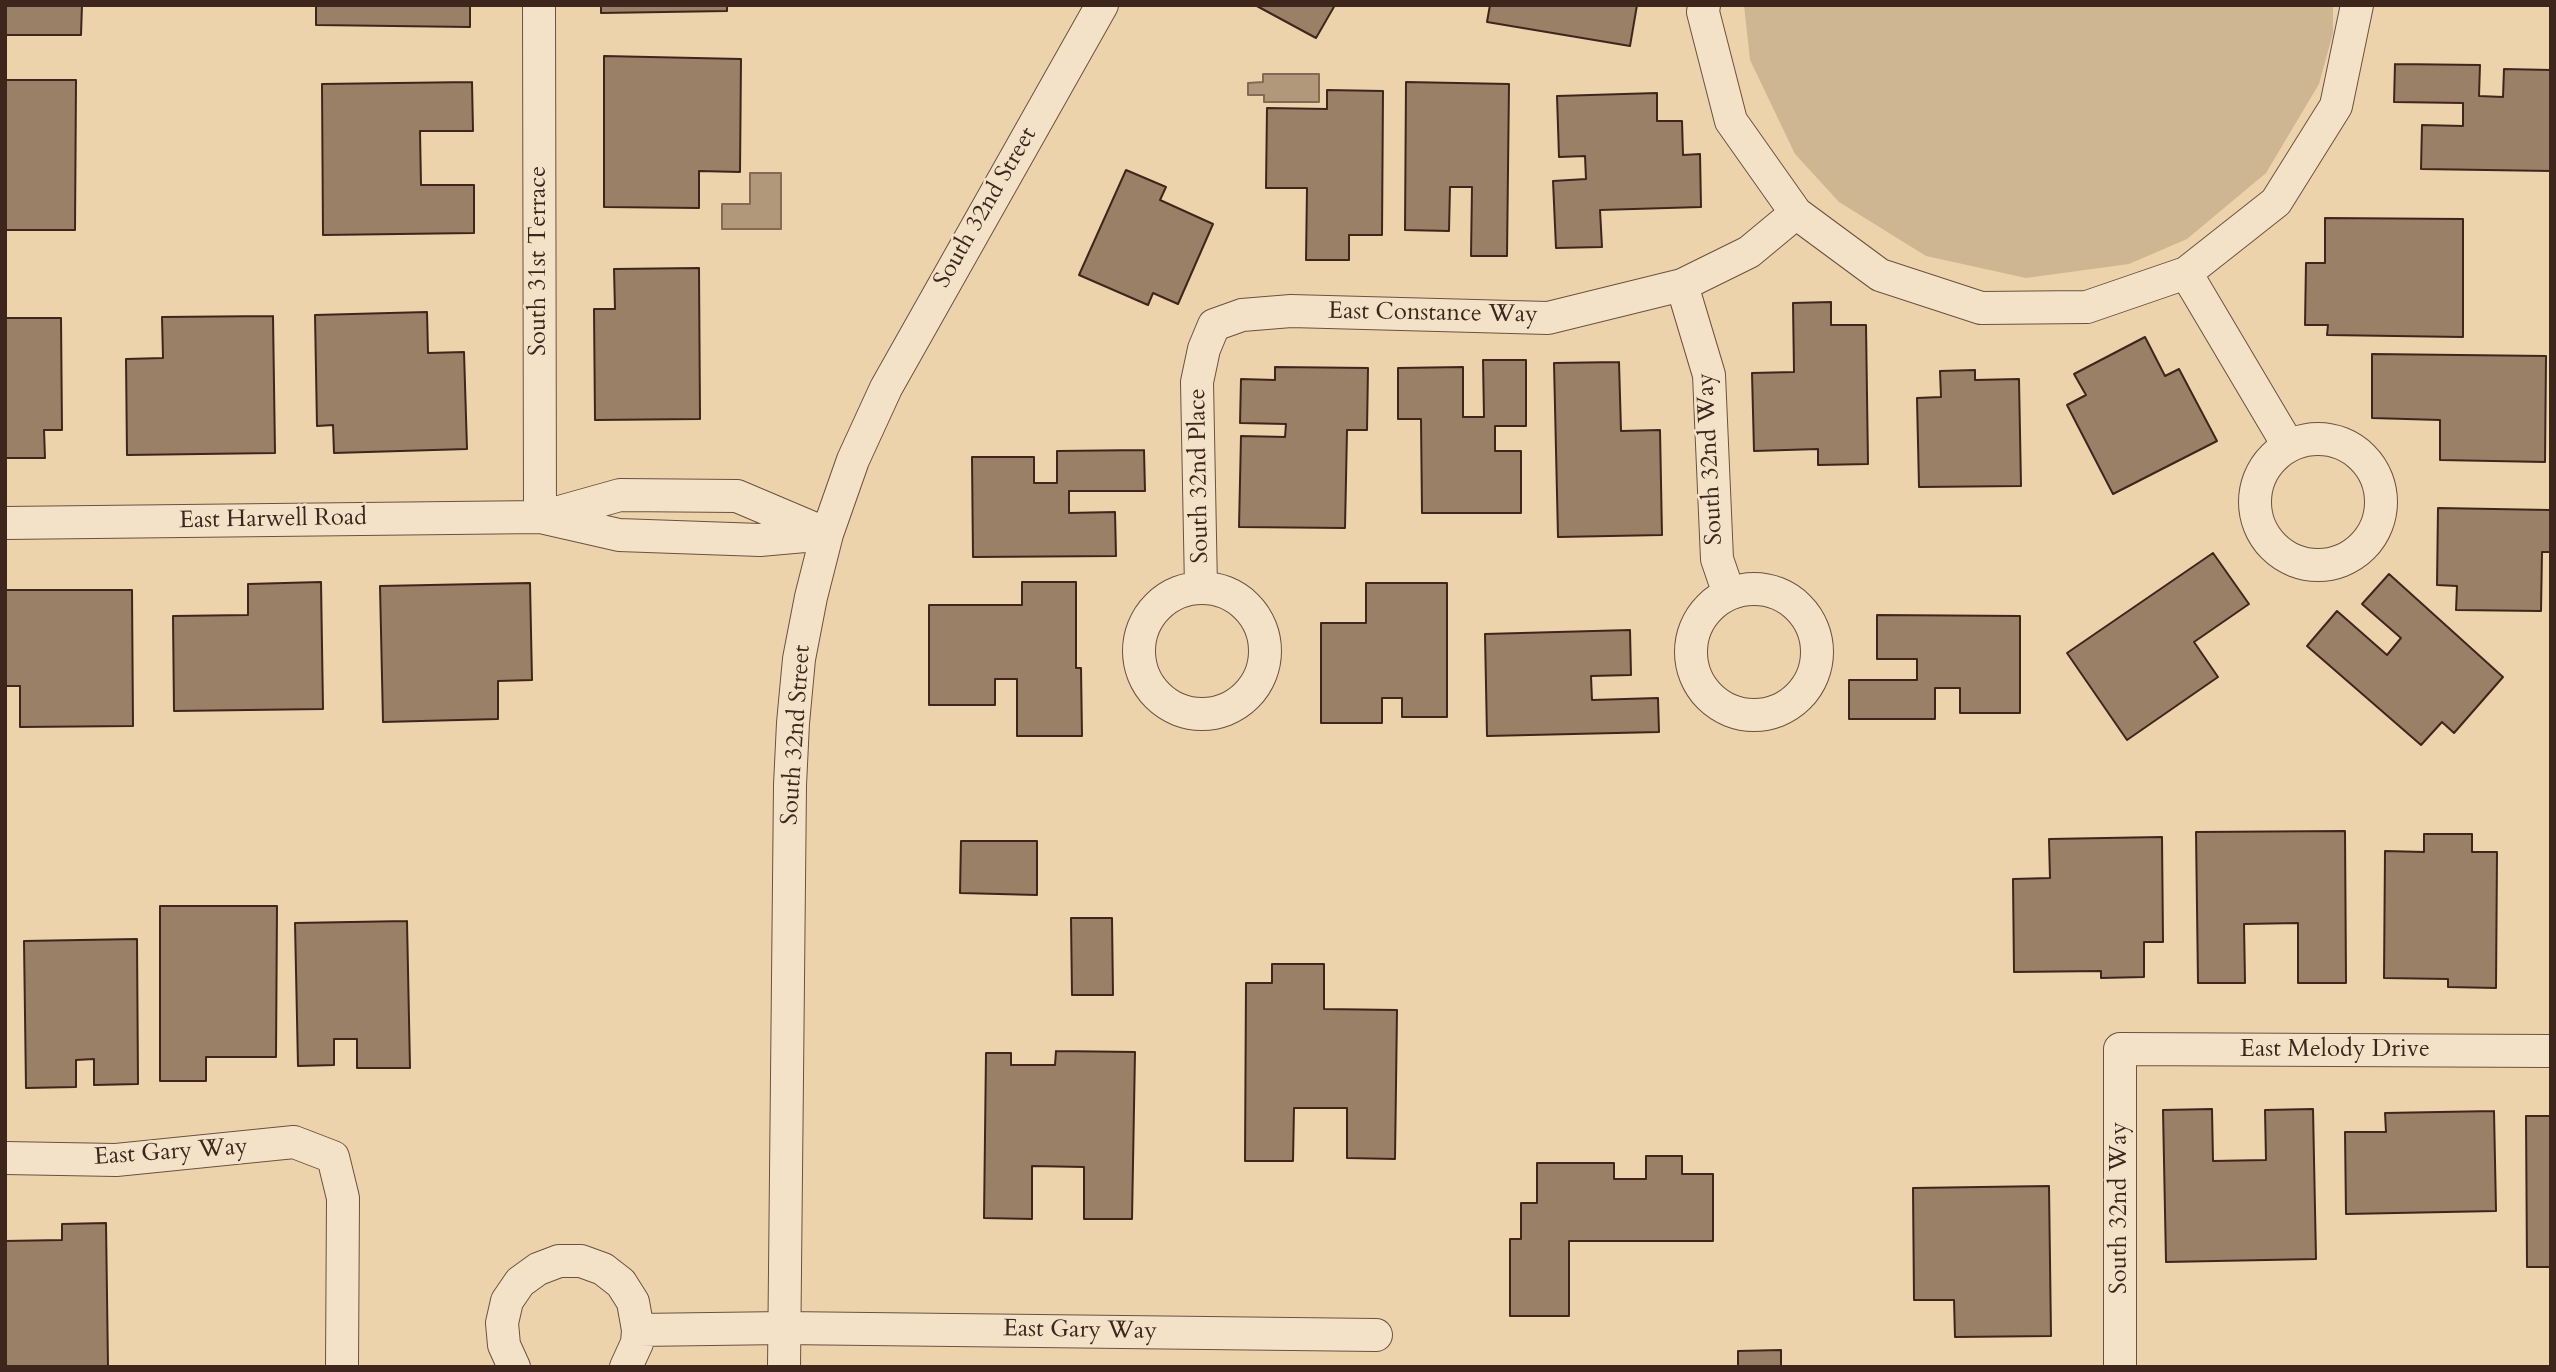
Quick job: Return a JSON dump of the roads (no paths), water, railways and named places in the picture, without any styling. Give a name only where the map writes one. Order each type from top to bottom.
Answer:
[{"type":"street","name":"South 31st Terrace","points":[[538,5],[540,517]]},
{"type":"street","name":"South 32nd Street","points":[[784,1367],[790,785],[793,723],[811,597],[827,534],[853,460],[886,388],[1101,5]]},
{"type":"street","points":[[1704,5],[1703,12],[1731,121],[1796,213],[1880,275],[1981,308],[2087,307],[2186,273],[2276,202],[2336,106],[2357,5]]},
{"type":"street","name":"East Constance Way","points":[[1214,325],[1242,315],[1291,311],[1548,318],[1682,285],[1749,252],[1796,213]]},
{"type":"street","points":[[2186,273],[2288,445]]},
{"type":"street","name":"South 32nd Way","points":[[1682,285],[1709,375],[1717,559],[1729,594]]},
{"type":"street","name":"South 32nd Place","points":[[1202,588],[1197,382],[1204,349],[1214,325]]},
{"type":"street","points":[[2309,439],[2331,440],[2351,448],[2368,463],[2378,482],[2382,503],[2377,524],[2366,544],[2350,557],[2329,565],[2309,565],[2290,560],[2273,548],[2261,532],[2255,513],[2254,493],[2257,483],[2272,457],[2288,445],[2309,439]]},
{"type":"street","name":"East Harwell Road","points":[[540,517],[620,495],[737,496],[827,534]]},
{"type":"street","points":[[659,495],[662,536]]},
{"type":"street","name":"East Harwell Road","points":[[5,523],[540,517],[619,535],[760,540],[827,534]]},
{"type":"street","name":"South 32nd Place","points":[[1202,588],[1223,591],[1242,601],[1257,617],[1265,638],[1266,659],[1259,680],[1246,698],[1228,709],[1207,715],[1185,713],[1167,704],[1152,690],[1142,673],[1138,653],[1141,633],[1150,615],[1163,600],[1182,591],[1202,588]]},
{"type":"street","points":[[1751,588],[1772,591],[1792,600],[1807,616],[1816,636],[1818,657],[1813,678],[1801,696],[1783,709],[1762,715],[1741,715],[1723,708],[1707,695],[1696,678],[1690,659],[1692,638],[1699,620],[1712,604],[1729,594],[1751,588]]},
{"type":"street","name":"South 32nd Way","points":[[2120,1049],[2120,1367]]},
{"type":"street","name":"East Melody Drive","points":[[2120,1049],[2551,1051]]},
{"type":"street","name":"East Gary Way","points":[[5,1158],[116,1160],[294,1142],[333,1157],[343,1198],[342,1367]]},
{"type":"street","points":[[513,1366],[504,1345],[502,1323],[508,1301],[520,1282],[538,1269],[559,1261],[582,1261],[603,1269],[621,1283],[633,1301],[638,1330],[637,1343],[626,1367]]},
{"type":"street","name":"East Gary Way","points":[[638,1330],[784,1328],[1376,1335]]}]
